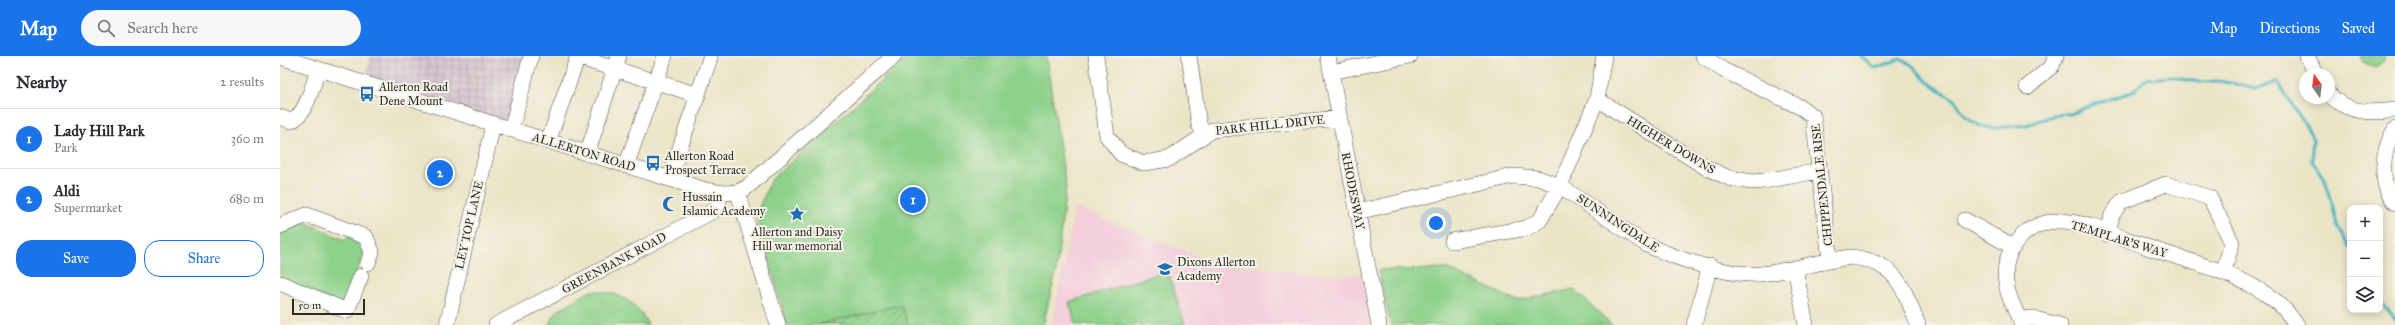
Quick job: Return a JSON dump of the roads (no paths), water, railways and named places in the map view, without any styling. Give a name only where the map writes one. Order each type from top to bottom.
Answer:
[{"type":"street","points":[[511,130],[531,56]]},
{"type":"street","points":[[548,142],[578,56],[617,62],[656,82],[698,95]]},
{"type":"street","points":[[626,166],[665,56]]},
{"type":"street","points":[[778,325],[738,193],[824,120],[894,56]]},
{"type":"street","name":"PARK HILL DRIVE","points":[[1096,56],[1107,136],[1121,154],[1144,163],[1169,159],[1212,130],[1340,118]]},
{"type":"street","points":[[1190,56],[1199,126],[1205,134]]},
{"type":"street","name":"RHODESWAY","points":[[1328,56],[1379,325]]},
{"type":"street","points":[[1331,72],[1410,56]]},
{"type":"street","points":[[1452,241],[1527,228],[1540,220],[1560,186],[1597,100],[1604,56]]},
{"type":"street","name":"CHIPPENDALE RISE","points":[[1703,56],[1722,70],[1802,108],[1813,116],[1830,260]]},
{"type":"street","points":[[2027,87],[2052,66],[2056,56]]},
{"type":"street","points":[[2307,56],[2313,68]]},
{"type":"street","name":"ALLERTON ROAD","points":[[280,57],[311,64],[493,125],[670,178],[705,190],[738,193]]},
{"type":"street","points":[[670,178],[710,58]]},
{"type":"street","points":[[588,154],[617,62]]},
{"type":"street","points":[[280,116],[290,121],[294,120],[307,102],[311,64]]},
{"type":"street","name":"HIGHER DOWNS","points":[[1597,100],[1705,167],[1729,178],[1752,182],[1819,171]]},
{"type":"street","points":[[2335,100],[2366,113],[2395,110]]},
{"type":"street","name":"LEY TOP LANE","points":[[447,325],[493,125]]},
{"type":"street","points":[[2395,129],[2388,139],[2383,173],[2390,198],[2395,203]]},
{"type":"street","name":"SUNNINGDALE","points":[[1357,212],[1513,176],[1538,178],[1560,186],[1647,244],[1710,266],[1747,274],[1795,268],[1851,257],[1866,259],[1890,271],[1906,294],[1918,325]]},
{"type":"street","points":[[2108,234],[2112,216],[2121,202],[2160,184],[2171,184],[2206,195],[2213,202],[2232,244],[2223,273]]},
{"type":"street","name":"GREENBANK ROAD","points":[[496,325],[713,211],[718,204],[720,192]]},
{"type":"street","points":[[280,226],[307,215],[366,237],[372,252],[347,311],[280,283]]},
{"type":"street","points":[[1965,220],[2013,246]]},
{"type":"street","name":"TEMPLAR'S WAY","points":[[2021,323],[2006,284],[2005,270],[2013,246],[2025,232],[2040,224],[2061,221],[2108,234],[2223,273],[2263,292],[2279,304],[2297,325]]},
{"type":"street","points":[[1694,325],[1710,266]]},
{"type":"street","points":[[1795,268],[1806,325]]},
{"type":"street","points":[[2021,323],[2030,318],[2060,325]]},
{"type":"waterway","points":[[1861,56],[1875,68],[1900,59],[1912,65],[1928,82],[1955,100],[1965,116],[1980,126],[1994,128],[2027,125],[2055,115],[2070,114],[2102,101],[2133,92],[2146,79],[2171,77],[2199,82],[2219,81],[2256,88],[2278,82],[2314,139],[2312,161],[2325,180],[2331,198],[2337,226],[2347,242]]},
{"type":"waterway","points":[[2383,305],[2395,319]]},
{"type":"place","name":"Allerton Road Dene Mount","points":[[367,94]]},
{"type":"place","name":"Allerton Road Prospect Terrace","points":[[653,163]]},
{"type":"place","name":"Aldi","points":[[440,173]]},
{"type":"place","name":"Lady Hill Park","points":[[913,200]]},
{"type":"place","name":"Hussain Islamic Academy","points":[[670,204]]},
{"type":"place","name":"Allerton and Daisy Hill war memorial","points":[[797,214]]},
{"type":"place","name":"Dixons Allerton Academy","points":[[1165,269]]}]
